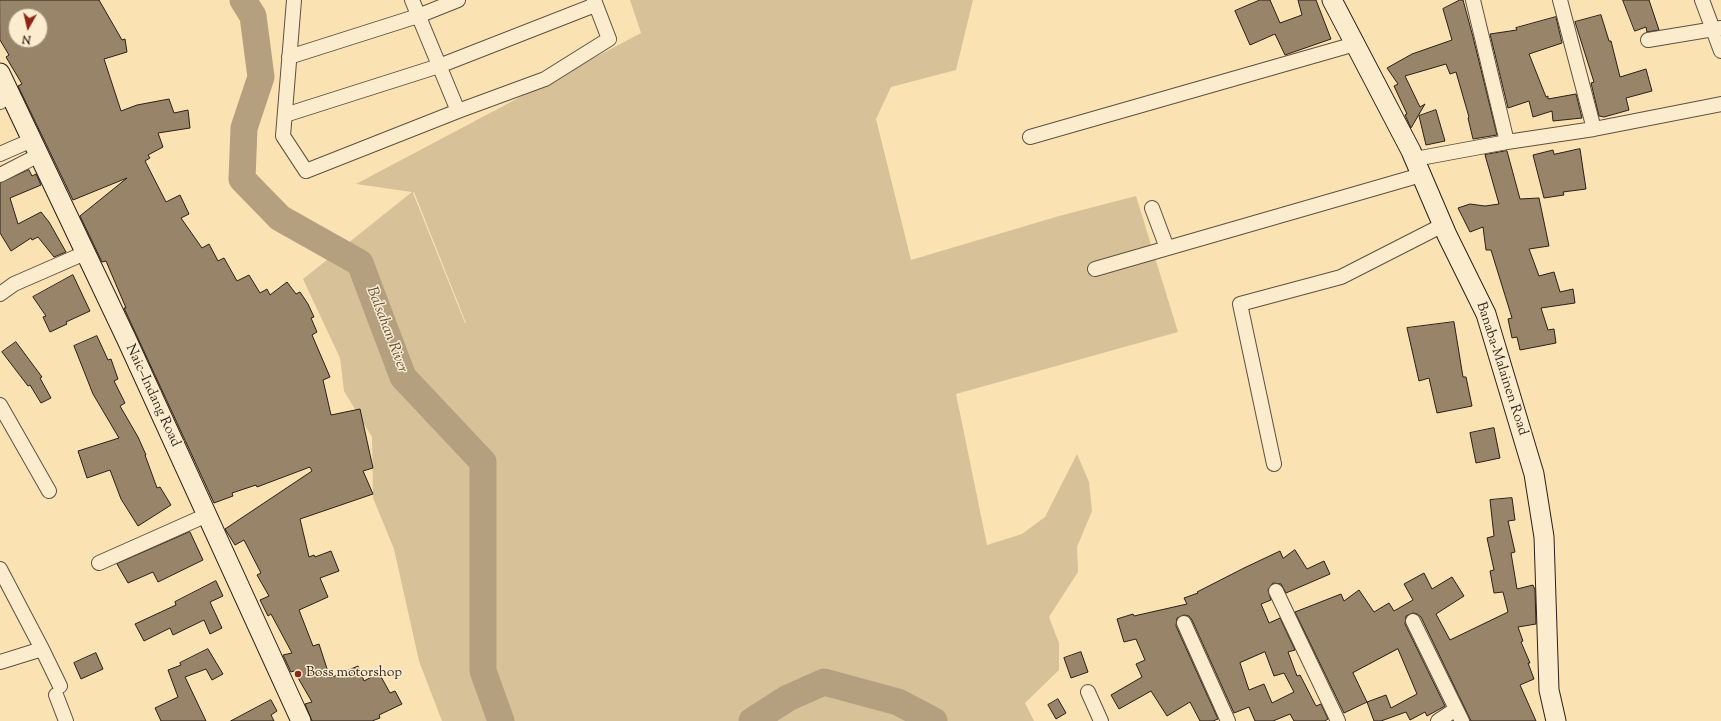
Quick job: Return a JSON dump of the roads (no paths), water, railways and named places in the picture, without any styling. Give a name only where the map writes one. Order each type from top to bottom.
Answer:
[{"type":"street","points":[[412,0],[458,111]]},
{"type":"street","points":[[289,57],[418,16],[458,0]]},
{"type":"street","name":"Banaba-Malainen Road","points":[[1332,0],[1418,167],[1443,225],[1486,314],[1534,474],[1544,537],[1548,690],[1556,721]]},
{"type":"street","points":[[1473,0],[1507,142]]},
{"type":"street","points":[[1560,0],[1594,129]]},
{"type":"street","points":[[1702,0],[1717,29],[1721,51]]},
{"type":"street","points":[[285,115],[439,66],[595,2],[609,39],[545,79],[458,111],[306,171],[283,136],[289,57],[296,1]]},
{"type":"street","points":[[1648,40],[1717,29]]},
{"type":"street","points":[[1030,137],[1355,44]]},
{"type":"street","name":"Naic–Indang Road","points":[[0,73],[5,98],[35,147],[301,721]]},
{"type":"street","points":[[1094,269],[1167,248],[1418,167],[1507,142],[1594,129],[1721,104]]},
{"type":"street","points":[[0,154],[35,147]]},
{"type":"street","points":[[0,175],[35,147]]},
{"type":"street","points":[[1152,208],[1167,248]]},
{"type":"street","points":[[1274,464],[1240,304],[1341,277],[1443,225]]},
{"type":"street","points":[[0,294],[14,284],[85,253]]},
{"type":"street","points":[[0,405],[49,492]]},
{"type":"street","points":[[99,563],[206,515]]},
{"type":"street","points":[[0,569],[42,649],[58,690],[66,721]]},
{"type":"street","points":[[1276,591],[1338,721]]},
{"type":"street","points":[[1413,621],[1459,715],[1438,721]]},
{"type":"street","points":[[1184,623],[1228,721]]},
{"type":"street","points":[[0,662],[42,649]]},
{"type":"street","points":[[1088,692],[1101,721]]},
{"type":"waterway","name":"Balsahan River","points":[[243,0],[253,16],[261,77],[244,128],[242,179],[280,218],[360,263],[403,377],[483,462],[483,671],[501,721]]},
{"type":"waterway","name":"Balsahan River","points":[[752,721],[788,698],[824,682],[898,702],[934,721]]},
{"type":"place","name":"Boss motorshop","points":[[298,674]]}]
